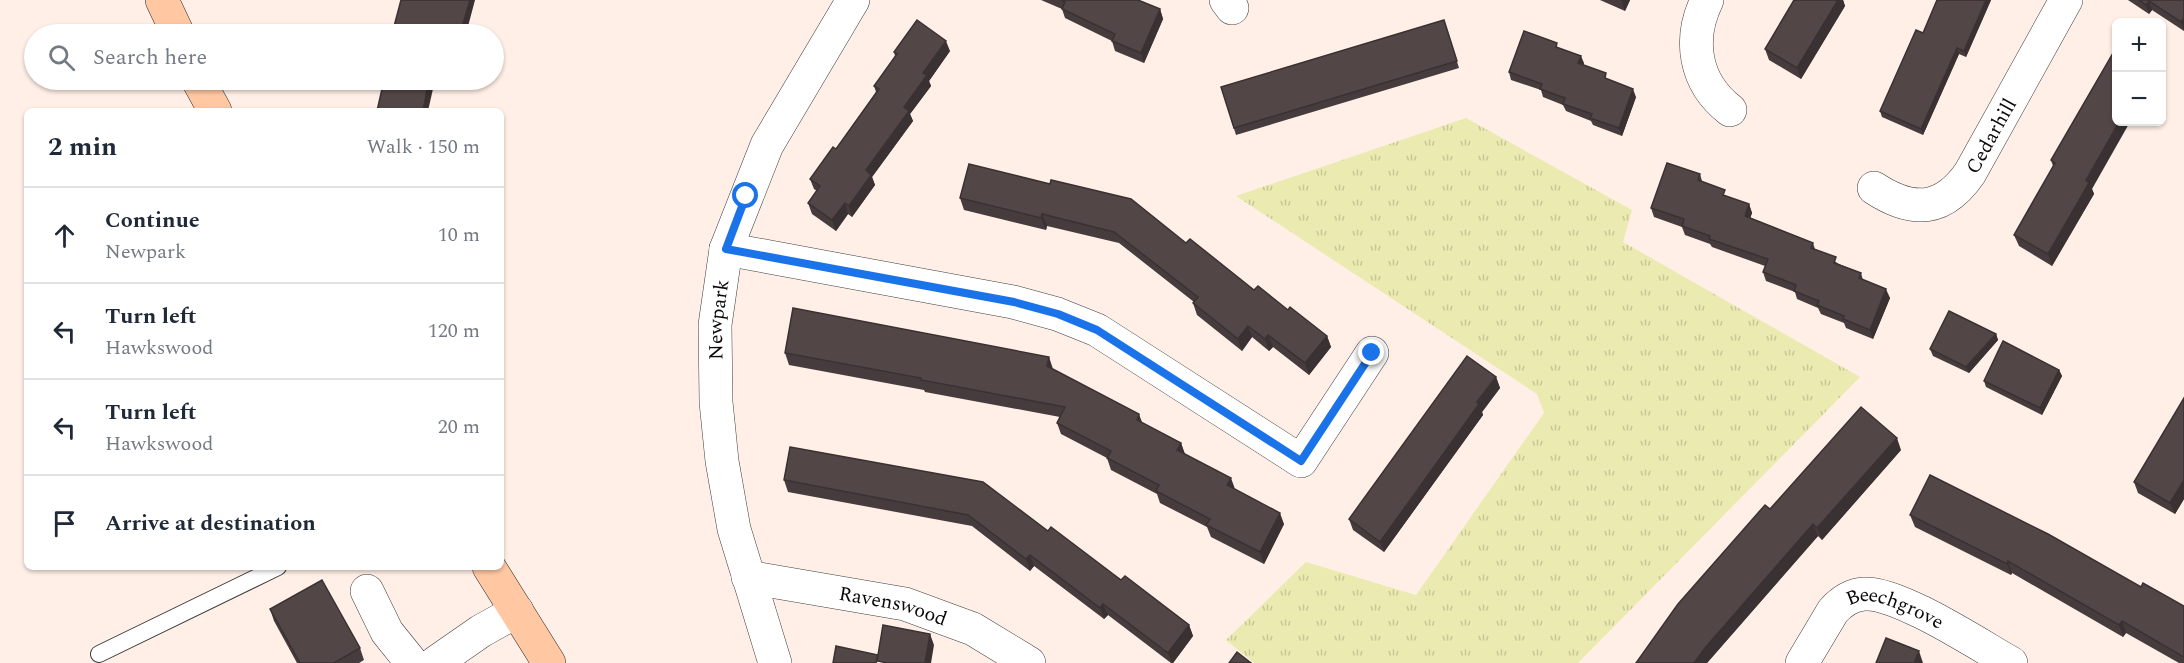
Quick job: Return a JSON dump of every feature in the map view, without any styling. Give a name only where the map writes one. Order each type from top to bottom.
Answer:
[{"type":"main road","points":[[162,0],[173,24]]},
{"type":"main road","points":[[203,90],[213,108]]},
{"type":"main road","points":[[491,570],[549,663]]},
{"type":"street","name":"Newpark","points":[[775,663],[734,528],[722,461],[716,402],[715,325],[726,249],[767,145],[853,0]]},
{"type":"street","points":[[1707,0],[1695,42],[1698,64],[1713,94],[1730,110]]},
{"type":"street","name":"Cedarhill","points":[[1874,188],[1894,199],[1916,205],[1930,205],[1959,188],[1970,173],[2066,0]]},
{"type":"street","points":[[726,249],[1014,302],[1058,314],[1097,330],[1301,461],[1372,353]]},
{"type":"street","name":"Ravenswood","points":[[748,577],[905,604],[973,629],[1029,663]]},
{"type":"street","points":[[367,591],[387,632],[412,663]]},
{"type":"street","name":"Beechgrove","points":[[1802,663],[1839,604],[1851,597],[1866,593],[1887,597],[1914,609],[2011,663]]},
{"type":"street","points":[[435,663],[481,631],[517,612]]},
{"type":"lane","points":[[99,654],[272,570]]},
{"type":"green space","points":[[1466,118],[1632,210],[1623,242],[1860,377],[1578,663],[1254,663],[1226,640],[1306,562],[1416,595],[1544,413],[1537,394],[1236,196]]},
{"type":"building","points":[[401,0],[470,0],[463,24],[395,24]]},
{"type":"building","points":[[1061,0],[1138,0],[1160,9],[1141,53],[1112,41],[1115,34],[1062,9],[1065,2]]},
{"type":"building","points":[[1794,0],[1838,0],[1797,68],[1765,49]]},
{"type":"building","points":[[1937,0],[1986,0],[1964,51],[1957,48],[1921,129],[1880,111],[1916,30],[1923,33]]},
{"type":"building","points":[[2139,0],[2184,0],[2184,18],[2181,22],[2149,1],[2146,5]]},
{"type":"building","points":[[917,20],[946,41],[923,73],[927,75],[904,107],[909,111],[866,170],[871,175],[849,206],[845,203],[832,220],[808,203],[820,186],[810,179],[833,147],[836,149],[879,89],[874,86],[897,54],[894,52]]},
{"type":"building","points":[[1444,20],[1457,61],[1234,128],[1221,87]]},
{"type":"building","points":[[1524,31],[1557,43],[1556,47],[1581,56],[1578,63],[1606,73],[1605,78],[1633,89],[1619,128],[1590,118],[1592,114],[1563,104],[1565,98],[1540,89],[1542,84],[1509,72]]},
{"type":"building","points":[[2112,55],[2112,126],[2117,126],[2086,180],[2089,183],[2048,254],[2014,235],[2055,163],[2051,160]]},
{"type":"building","points":[[382,90],[427,90],[424,108],[378,108]]},
{"type":"building","points":[[1667,163],[1700,174],[1698,180],[1725,190],[1723,195],[1749,204],[1745,216],[1813,243],[1811,248],[1836,257],[1834,263],[1861,273],[1859,278],[1886,289],[1870,330],[1817,305],[1819,301],[1794,291],[1796,285],[1763,272],[1768,259],[1709,239],[1710,236],[1682,226],[1684,219],[1651,208]]},
{"type":"building","points":[[969,164],[1050,184],[1051,180],[1131,199],[1186,243],[1190,239],[1254,290],[1258,286],[1288,310],[1290,307],[1327,336],[1305,363],[1268,335],[1265,339],[1248,326],[1238,339],[1193,303],[1198,297],[1114,232],[1042,214],[1041,218],[960,198]]},
{"type":"building","points":[[793,308],[1049,357],[1047,366],[1139,414],[1137,420],[1181,443],[1177,450],[1231,478],[1227,485],[1280,513],[1260,552],[1206,525],[1210,519],[1156,491],[1159,485],[1107,458],[1111,451],[1057,423],[1065,407],[785,353]]},
{"type":"building","points":[[1949,311],[1996,334],[1966,367],[1930,349]]},
{"type":"building","points":[[2003,341],[2059,370],[2040,408],[1984,381]]},
{"type":"building","points":[[1467,356],[1496,377],[1380,542],[1349,519]]},
{"type":"building","points":[[2184,398],[2184,480],[2170,503],[2134,482]]},
{"type":"building","points":[[1861,407],[1897,438],[1817,528],[1813,524],[1694,663],[1636,663],[1678,604],[1765,505],[1770,509]]},
{"type":"building","points":[[790,447],[983,482],[1048,531],[1051,527],[1121,580],[1125,576],[1189,625],[1168,653],[1103,604],[1100,608],[1030,555],[1026,559],[968,515],[784,480]]},
{"type":"building","points":[[1930,475],[2048,534],[2141,587],[2143,583],[2184,606],[2184,657],[2122,621],[2119,625],[2008,561],[2007,564],[1910,515]]},
{"type":"building","points":[[322,580],[360,648],[334,663],[300,663],[270,609]]},
{"type":"building","points":[[883,625],[930,634],[925,663],[877,661]]},
{"type":"building","points":[[1886,638],[1919,651],[1914,663],[1876,663]]},
{"type":"building","points":[[836,646],[878,655],[876,663],[833,663]]},
{"type":"building","points":[[1237,652],[1251,663],[1229,663]]},
{"type":"route","points":[[746,196],[726,249],[1014,302],[1058,314],[1097,330],[1301,461],[1372,353]]}]
